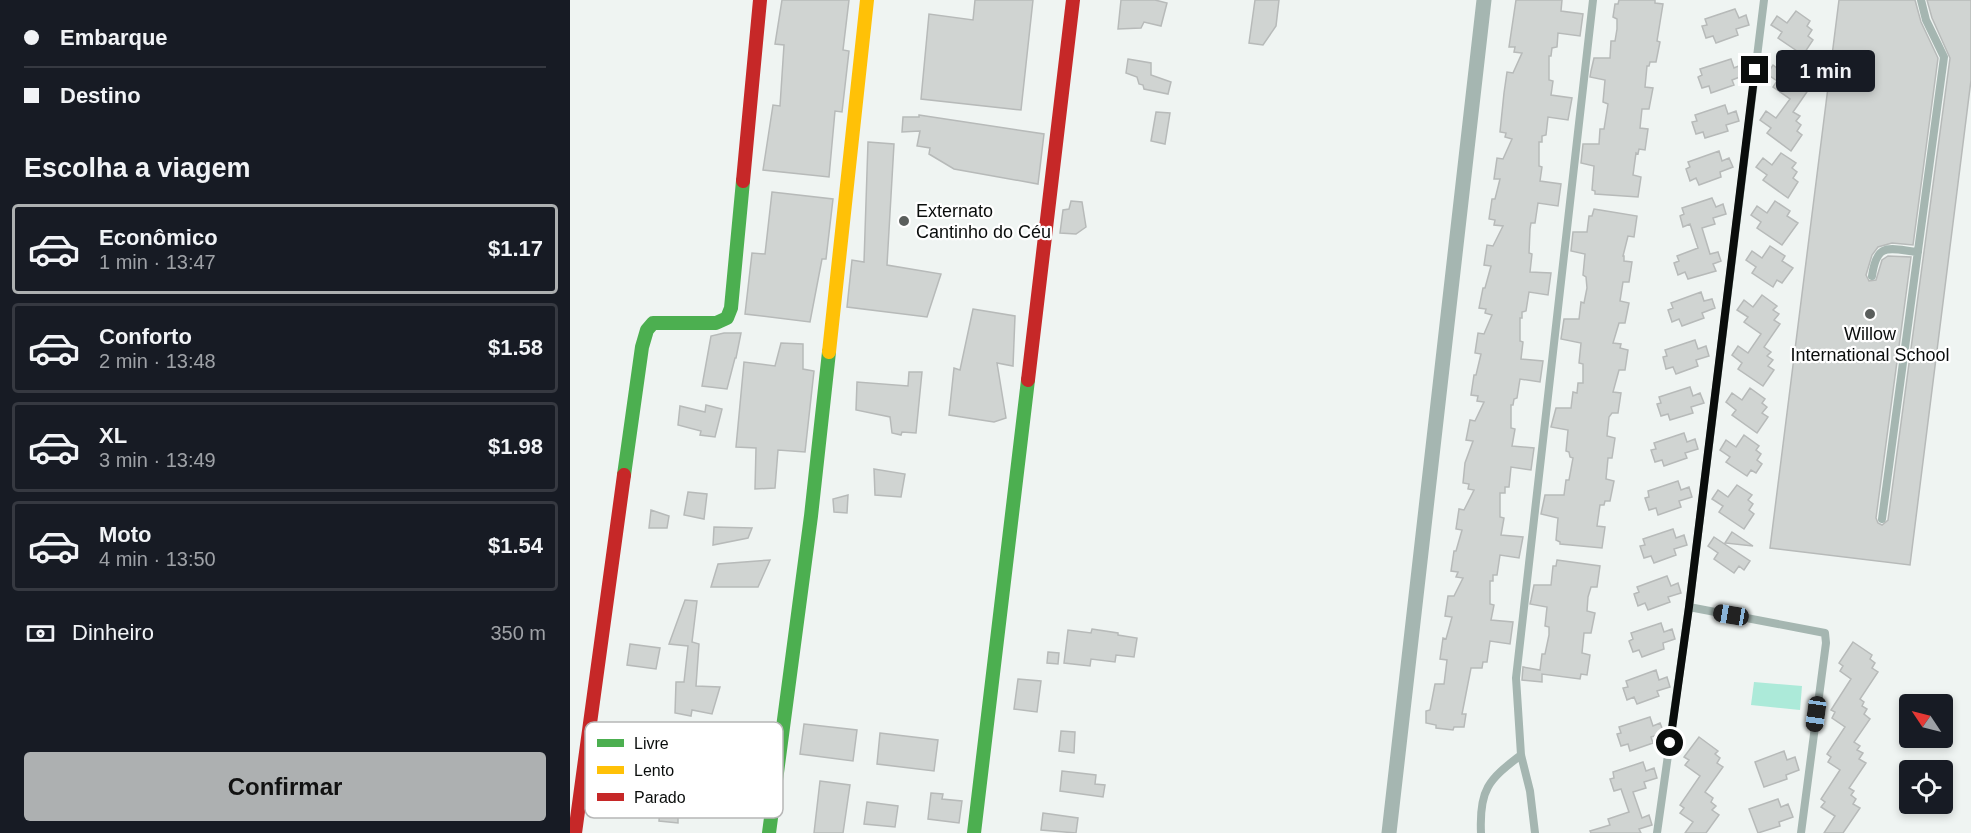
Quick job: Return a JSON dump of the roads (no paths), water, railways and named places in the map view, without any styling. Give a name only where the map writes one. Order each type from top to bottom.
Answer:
[{"type":"street","points":[[590,722],[642,347],[647,330],[653,324],[717,323],[727,318],[731,308],[760,0]]},
{"type":"street","points":[[783,727],[811,516],[867,0]]},
{"type":"street","points":[[974,833],[1073,0]]},
{"type":"street","points":[[1389,833],[1484,0]]},
{"type":"street","points":[[575,833],[585,760]]},
{"type":"street","points":[[769,833],[771,818]]},
{"type":"lane","points":[[1535,833],[1530,791],[1521,755],[1516,678],[1593,0]]},
{"type":"lane","points":[[1658,833],[1689,607],[1764,0]]},
{"type":"lane","points":[[1882,519],[1944,57],[1926,20],[1921,0]]},
{"type":"lane","points":[[1872,276],[1878,253],[1886,249],[1918,252]]},
{"type":"lane","points":[[1689,607],[1824,633],[1826,643],[1801,833]]},
{"type":"lane","points":[[1481,833],[1480,814],[1488,785],[1499,771],[1521,755]]},
{"type":"place","name":"Externato Cantinho do Céu","points":[[904,221]]},
{"type":"place","name":"Willow International School","points":[[1870,314]]}]
